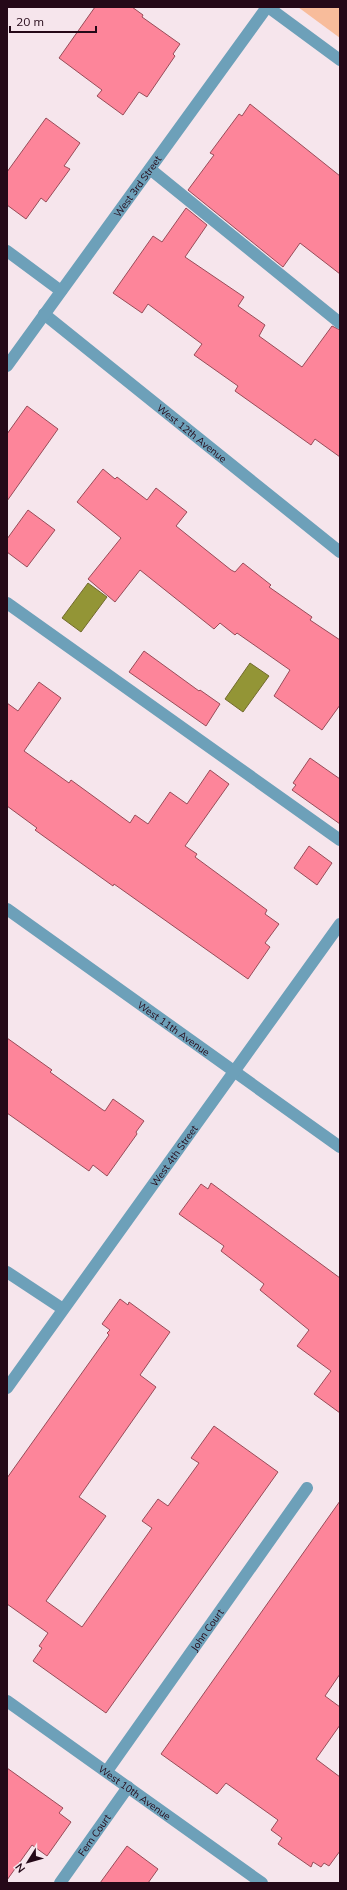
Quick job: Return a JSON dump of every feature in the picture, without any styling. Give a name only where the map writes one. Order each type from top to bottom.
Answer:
[{"type":"street","points":[[268,7],[340,60]]},
{"type":"street","name":"West 3rd Street","points":[[7,366],[242,40],[268,7]]},
{"type":"street","points":[[150,169],[340,324]]},
{"type":"street","points":[[7,251],[61,291]]},
{"type":"street","name":"West 12th Avenue","points":[[44,314],[340,552]]},
{"type":"street","points":[[7,603],[340,840]]},
{"type":"street","name":"West 11th Avenue","points":[[7,909],[340,1147]]},
{"type":"street","name":"West 4th Street","points":[[7,1388],[340,924]]},
{"type":"street","points":[[7,1272],[63,1309]]},
{"type":"street","name":"John Court","points":[[107,1771],[307,1488]]},
{"type":"street","name":"West 10th Avenue","points":[[7,1701],[262,1883]]},
{"type":"street","name":"Fern Court","points":[[60,1883],[128,1787]]},
{"type":"shaded area","points":[[298,7],[340,7],[340,38]]},
{"type":"shaded area","points":[[88,583],[107,597],[81,632],[62,618]]},
{"type":"shaded area","points":[[250,663],[269,676],[243,712],[225,699]]},
{"type":"building","points":[[95,7],[132,7],[143,15],[142,17],[180,44],[173,54],[175,56],[147,97],[139,92],[123,115],[97,96],[102,90],[59,58]]},
{"type":"building","points":[[250,104],[340,176],[340,274],[300,243],[283,267],[188,190],[214,155],[210,153],[239,114],[242,116]]},
{"type":"building","points":[[46,118],[80,143],[64,166],[70,169],[46,202],[41,198],[26,219],[7,205],[7,172]]},
{"type":"building","points":[[186,208],[207,225],[185,257],[244,297],[238,306],[265,325],[259,336],[302,367],[332,326],[340,330],[340,457],[315,439],[311,445],[235,391],[238,386],[194,355],[202,344],[148,304],[142,313],[113,293],[153,236],[162,242]]},
{"type":"building","points":[[27,406],[58,429],[7,501],[7,434]]},
{"type":"building","points":[[103,469],[115,479],[117,477],[147,500],[156,488],[187,512],[176,526],[231,570],[235,572],[243,563],[271,585],[269,587],[312,617],[310,620],[340,640],[340,705],[322,730],[274,696],[290,670],[237,633],[235,635],[220,623],[214,629],[140,570],[115,602],[88,579],[121,538],[77,502]]},
{"type":"building","points":[[28,510],[55,530],[27,567],[7,552],[7,539]]},
{"type":"building","points":[[144,651],[199,691],[200,690],[220,704],[206,726],[129,672]]},
{"type":"building","points":[[39,682],[61,698],[24,751],[69,783],[71,780],[130,823],[135,815],[148,824],[170,792],[187,804],[210,770],[229,784],[185,846],[197,854],[195,857],[267,910],[265,914],[279,924],[265,943],[270,947],[248,979],[114,884],[113,886],[60,848],[35,830],[37,828],[7,806],[7,703],[18,711]]},
{"type":"building","points":[[310,758],[340,779],[340,824],[292,790],[296,785],[293,783]]},
{"type":"building","points":[[309,846],[332,863],[317,885],[294,868]]},
{"type":"building","points":[[7,1038],[52,1070],[50,1072],[103,1110],[105,1111],[113,1099],[144,1121],[136,1132],[137,1134],[107,1176],[93,1165],[89,1171],[7,1113]]},
{"type":"building","points":[[211,1183],[340,1278],[340,1413],[314,1394],[331,1371],[297,1346],[309,1330],[260,1290],[264,1284],[221,1251],[224,1246],[179,1214],[201,1184],[208,1189]]},
{"type":"building","points":[[120,1299],[128,1305],[129,1302],[170,1332],[140,1375],[156,1387],[79,1497],[106,1516],[46,1601],[82,1627],[152,1528],[142,1521],[158,1499],[168,1506],[199,1463],[191,1458],[214,1426],[278,1472],[106,1713],[33,1661],[42,1648],[39,1646],[48,1633],[7,1604],[7,1478],[109,1335],[107,1333],[110,1330],[102,1324]]},
{"type":"building","points":[[340,1501],[340,1674],[325,1696],[340,1707],[340,1725],[316,1759],[340,1777],[340,1851],[329,1866],[324,1863],[321,1867],[313,1862],[311,1867],[278,1844],[282,1838],[271,1830],[278,1820],[226,1783],[217,1794],[161,1754]]},
{"type":"building","points":[[7,1768],[63,1808],[59,1813],[71,1822],[47,1856],[32,1845],[7,1880]]},
{"type":"building","points":[[127,1846],[158,1869],[148,1883],[100,1883]]}]
